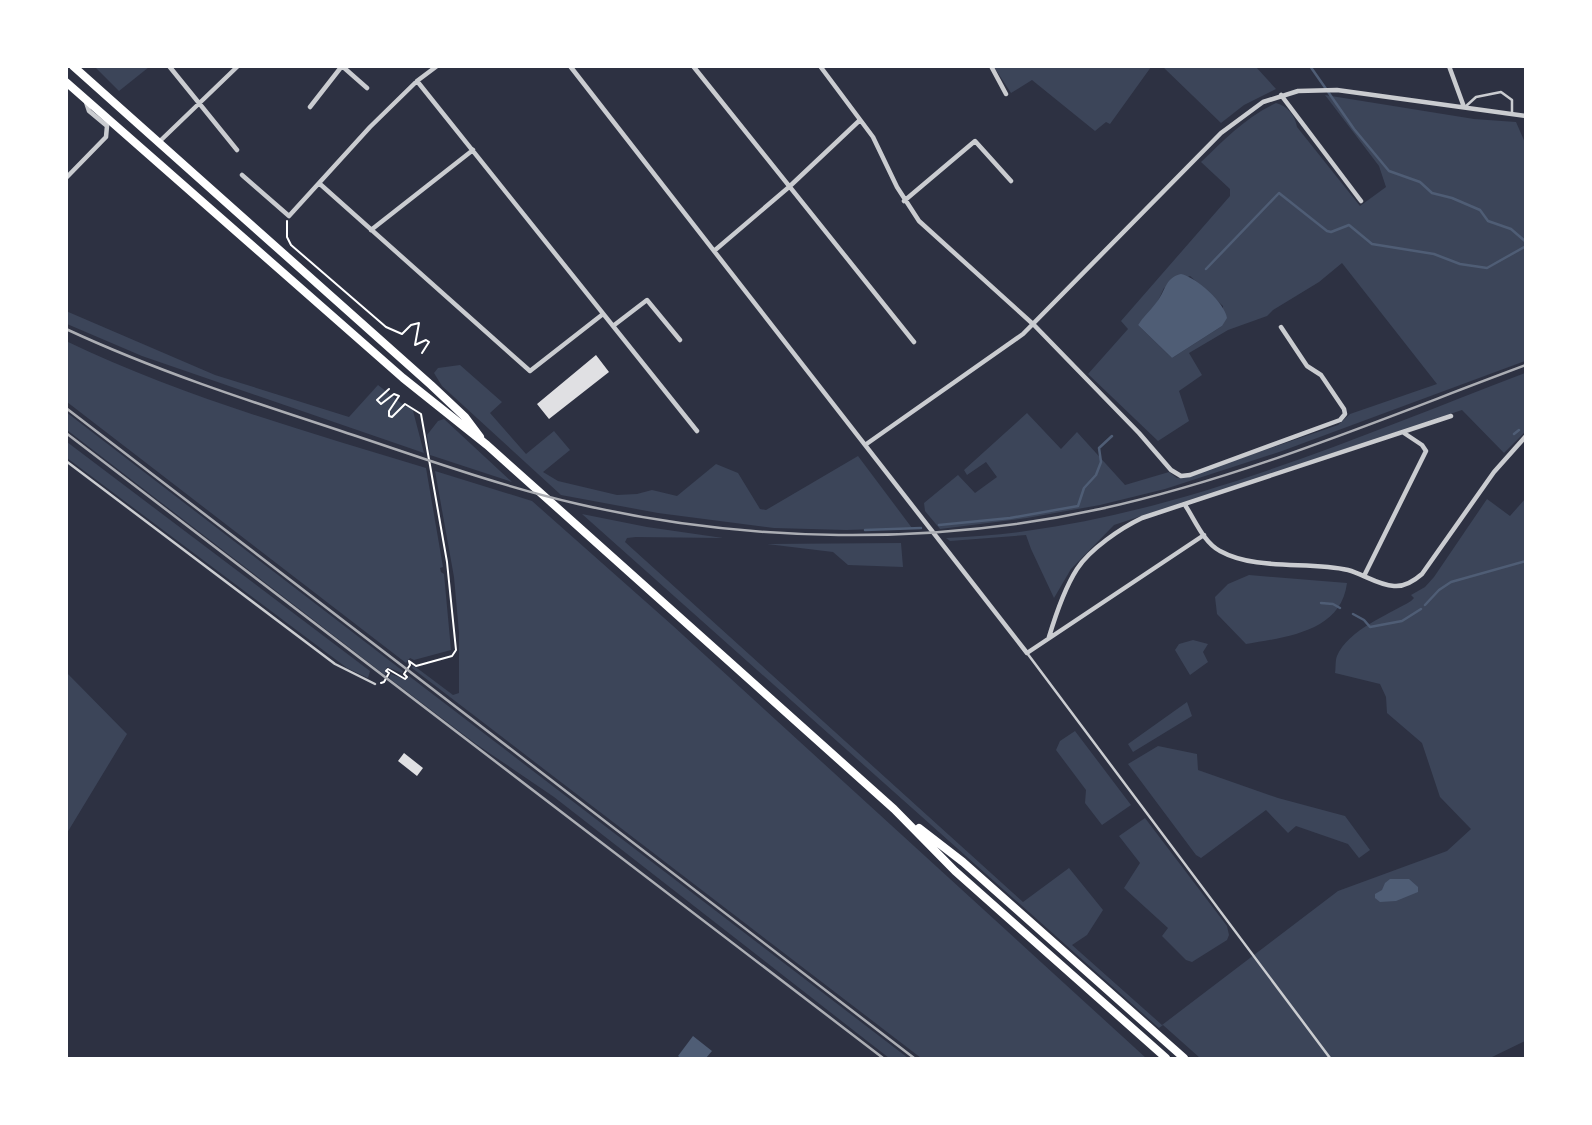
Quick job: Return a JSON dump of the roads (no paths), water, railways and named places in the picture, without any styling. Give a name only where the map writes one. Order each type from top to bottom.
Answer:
[{"type":"main road","points":[[73,66],[431,385],[465,417],[486,445]]},
{"type":"main road","points":[[66,82],[383,360],[581,528],[894,809],[955,871],[1166,1059]]},
{"type":"main road","points":[[894,809],[963,862],[1184,1059]]},
{"type":"street","points":[[169,66],[237,150]]},
{"type":"street","points":[[159,142],[238,66]]},
{"type":"street","points":[[310,107],[342,66],[367,88]]},
{"type":"street","points":[[242,175],[289,216],[370,127],[417,81],[437,66]]},
{"type":"street","points":[[570,66],[1027,653],[1204,535]]},
{"type":"street","points":[[693,66],[914,342]]},
{"type":"street","points":[[820,66],[880,149],[904,201],[919,220],[1034,325],[1139,433],[1171,470],[1181,476],[1266,449],[1340,420],[1345,414],[1321,375],[1307,366],[1281,327]]},
{"type":"street","points":[[990,66],[1006,94]]},
{"type":"street","points":[[1449,66],[1464,108]]},
{"type":"street","points":[[417,81],[697,431]]},
{"type":"street","points":[[865,445],[1004,349],[1034,325],[1221,133],[1251,109],[1281,95],[1319,89],[1525,117]]},
{"type":"street","points":[[1281,95],[1361,201]]},
{"type":"street","points":[[66,178],[106,137],[107,126],[89,111],[85,98]]},
{"type":"street","points":[[714,251],[789,187],[860,120]]},
{"type":"street","points":[[904,201],[975,141],[1011,181]]},
{"type":"street","points":[[371,230],[473,150]]},
{"type":"street","points":[[320,184],[530,371],[603,314]]},
{"type":"street","points":[[613,326],[648,300],[680,340]]},
{"type":"street","points":[[1049,637],[1077,569],[1104,542],[1142,517],[1451,416]]},
{"type":"street","points":[[1364,576],[1426,451],[1403,432]]},
{"type":"street","points":[[1185,505],[1216,549],[1240,558],[1339,568],[1385,584],[1403,585],[1422,574],[1494,472],[1525,436]]},
{"type":"lane","points":[[1464,108],[1476,97],[1501,92],[1513,100],[1511,115]]},
{"type":"lane","points":[[66,461],[335,664],[375,684]]},
{"type":"lane","points":[[1027,653],[1250,947],[1331,1059]]},
{"type":"waterway","points":[[1310,66],[1354,129],[1389,171],[1420,182],[1432,193],[1480,210],[1488,221],[1511,229],[1526,242]]},
{"type":"waterway","points":[[1206,269],[1279,193],[1327,231],[1349,225],[1372,244],[1434,254],[1460,264],[1487,268],[1526,246]]},
{"type":"waterway","points":[[1514,434],[1519,430]]},
{"type":"waterway","points":[[939,525],[1010,518],[1078,506],[1084,488],[1096,475],[1101,462],[1099,448],[1112,436]]},
{"type":"waterway","points":[[865,530],[921,528]]},
{"type":"waterway","points":[[1425,605],[1451,582],[1526,561]]},
{"type":"waterway","points":[[1321,603],[1340,608]]},
{"type":"waterway","points":[[1353,614],[1370,627],[1402,621],[1421,609]]},
{"type":"railway","points":[[66,329],[133,358],[235,396],[457,470],[547,496],[642,517],[707,526],[839,535],[905,534],[1036,521],[1154,496],[1262,463],[1526,365]]},
{"type":"railway","points":[[66,408],[914,1058]]},
{"type":"railway","points":[[66,433],[883,1058]]}]
